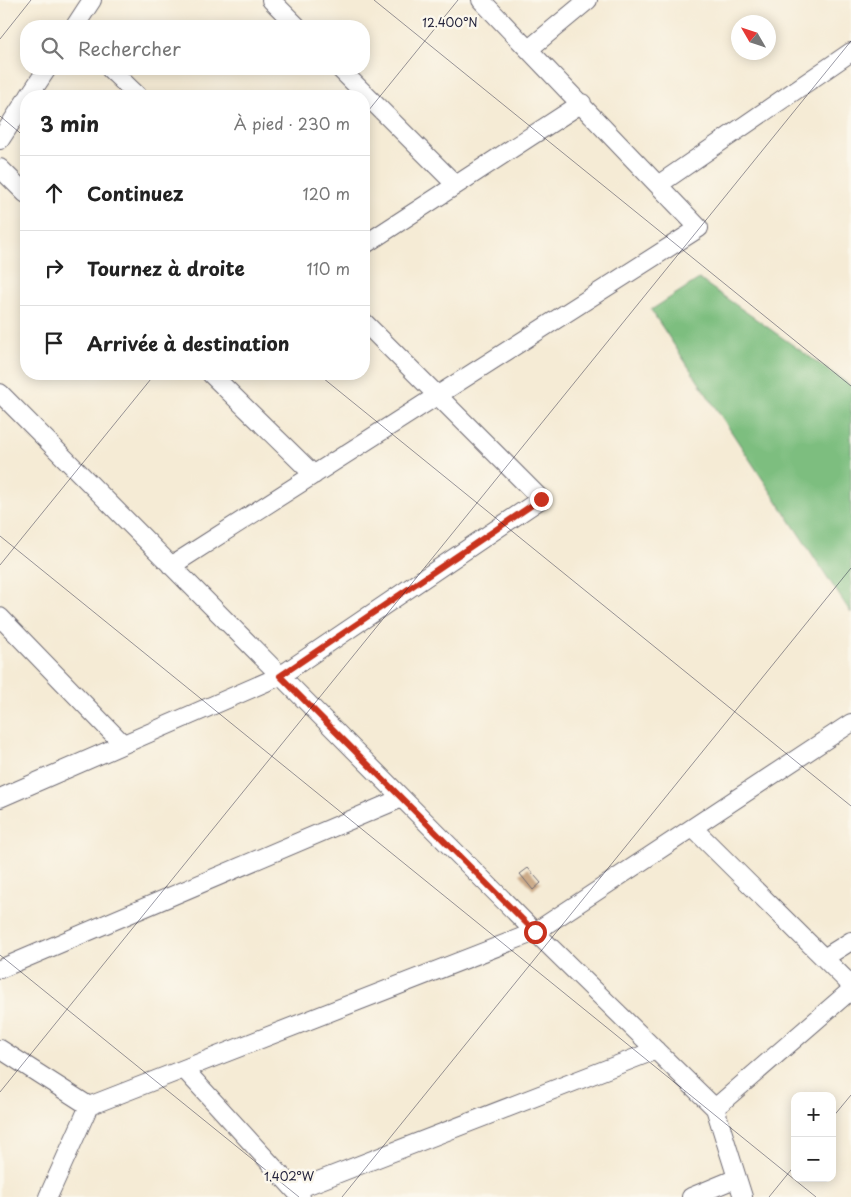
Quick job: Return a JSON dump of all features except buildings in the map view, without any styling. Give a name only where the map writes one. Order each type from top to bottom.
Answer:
[{"type":"street","points":[[79,20],[92,0]]},
{"type":"street","points":[[271,0],[291,20]]},
{"type":"street","points":[[528,49],[588,0]]},
{"type":"street","points":[[172,566],[699,228],[483,1]]},
{"type":"street","points":[[658,184],[851,52]]},
{"type":"street","points":[[33,90],[43,75]]},
{"type":"street","points":[[116,75],[132,90]]},
{"type":"street","points":[[346,75],[361,90]]},
{"type":"street","points":[[370,99],[456,185]]},
{"type":"street","points":[[370,241],[582,103]]},
{"type":"street","points":[[0,140],[20,109]]},
{"type":"street","points":[[0,168],[20,188]]},
{"type":"street","points":[[0,798],[280,676],[541,499],[370,328]]},
{"type":"street","points":[[217,380],[314,474]]},
{"type":"street","points":[[0,393],[535,932],[714,1108],[742,1197]]},
{"type":"street","points":[[0,617],[123,744]]},
{"type":"street","points":[[48,1197],[89,1106],[535,932],[851,723]]},
{"type":"street","points":[[0,969],[402,798]]},
{"type":"street","points":[[693,828],[851,986]]},
{"type":"street","points":[[824,958],[851,941]]},
{"type":"street","points":[[714,1108],[851,990]]},
{"type":"street","points":[[0,1049],[89,1106]]},
{"type":"street","points":[[184,1069],[298,1193],[656,1050]]},
{"type":"street","points":[[691,1197],[737,1178]]},
{"type":"green space","points":[[699,279],[851,386],[851,613],[651,310]]},
{"type":"route","points":[[535,932],[280,676],[541,499]]}]
